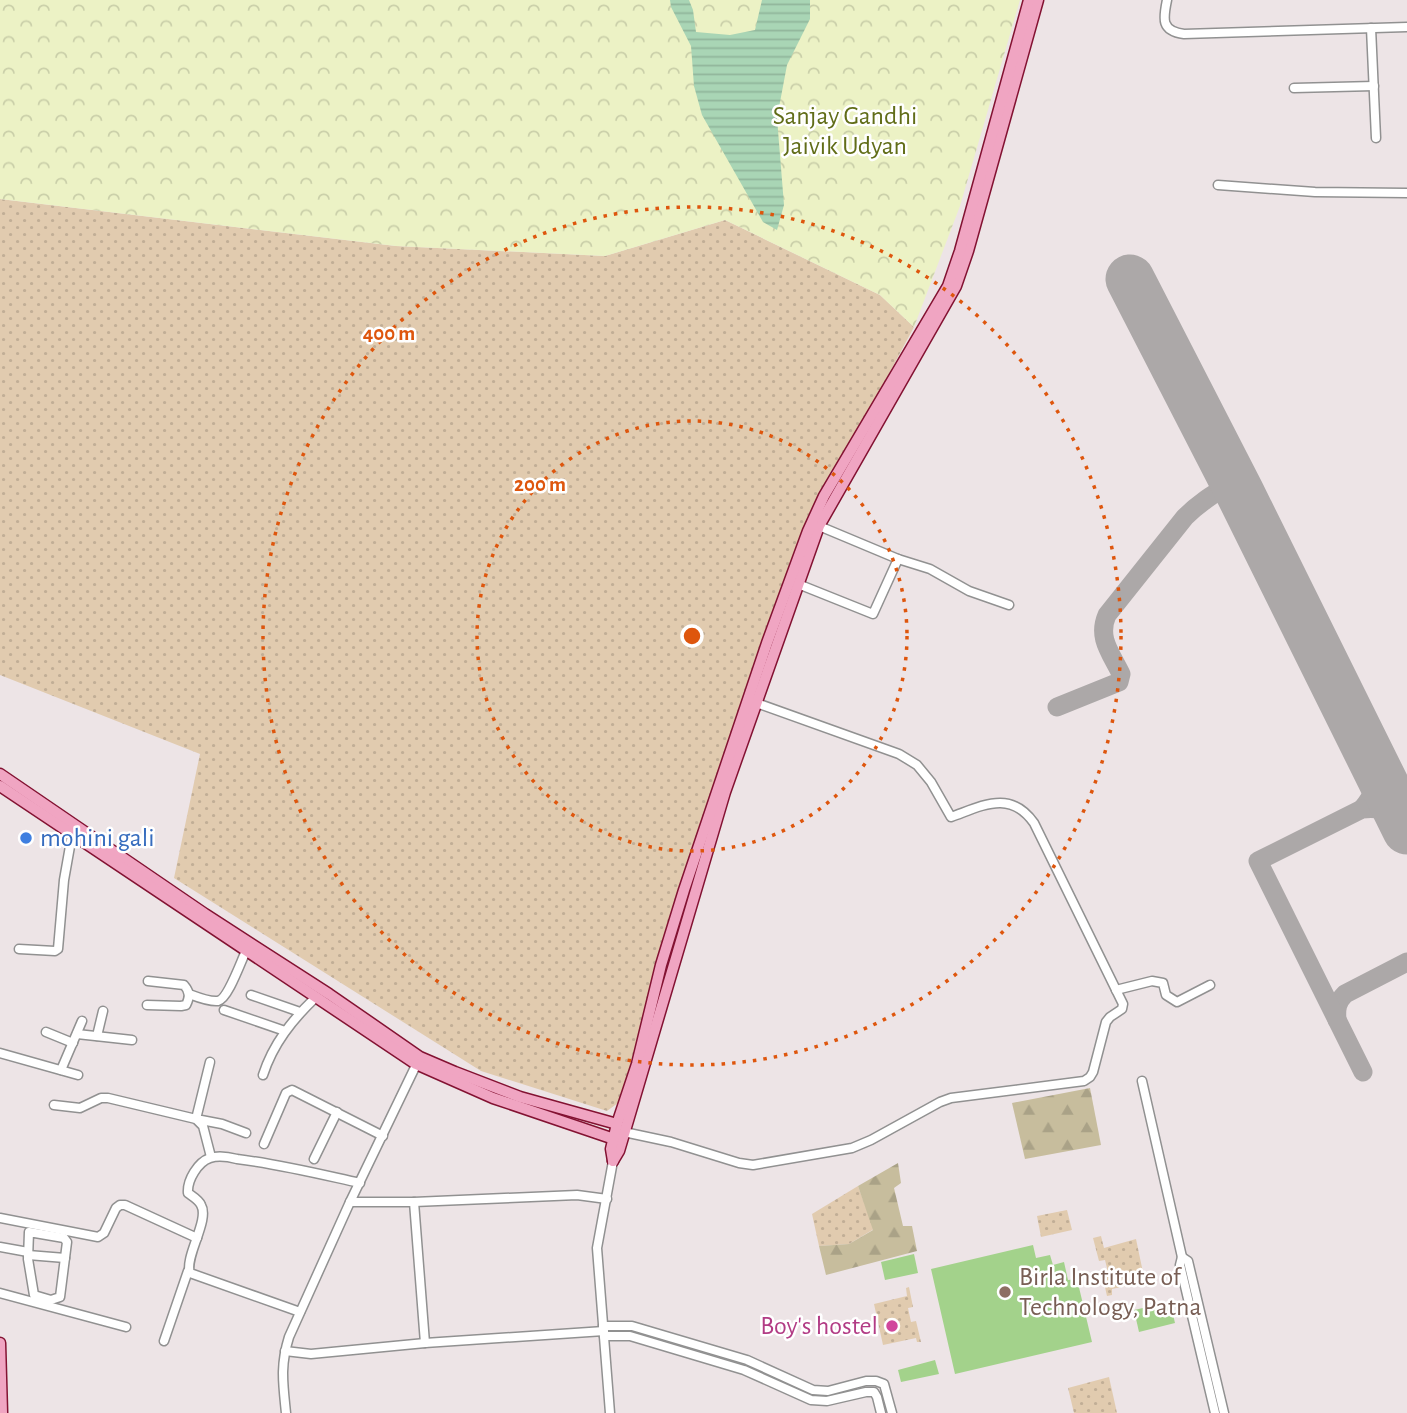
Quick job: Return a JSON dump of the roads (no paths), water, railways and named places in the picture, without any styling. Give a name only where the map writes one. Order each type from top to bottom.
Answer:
[{"type":"main road","points":[[753,702],[767,643],[819,506],[947,286],[960,251],[1029,0]]},
{"type":"main road","points":[[613,1161],[722,791],[753,702],[820,526],[956,286],[1038,0]]},
{"type":"main road","points":[[0,774],[205,914],[316,998],[418,1060],[493,1098],[615,1147]]},
{"type":"main road","points":[[0,786],[418,1060],[520,1097],[621,1128]]},
{"type":"main road","points":[[0,1343],[2,1413]]},
{"type":"street","points":[[1167,0],[1166,26],[1170,31],[1184,34],[1407,27]]},
{"type":"street","points":[[1371,28],[1376,138]]},
{"type":"street","points":[[1294,88],[1374,86]]},
{"type":"street","points":[[1218,185],[1315,192],[1407,193]]},
{"type":"street","points":[[820,526],[898,559],[930,569],[969,591],[1009,605]]},
{"type":"street","points":[[798,584],[873,614],[898,559]]},
{"type":"street","points":[[621,1128],[753,1165],[852,1148],[951,1098],[1084,1081],[1093,1072],[1106,1022],[1122,1009],[1123,1004],[1028,814],[1014,806],[997,802],[951,817],[931,782],[917,765],[899,754],[753,702]]},
{"type":"street","points":[[19,949],[58,949],[64,880],[72,835]]},
{"type":"street","points":[[189,994],[209,1000],[222,999],[245,946]]},
{"type":"street","points":[[147,1005],[181,1006],[186,1005],[190,999],[189,991],[184,985],[148,981]]},
{"type":"street","points":[[1116,990],[1152,981],[1163,983],[1166,995],[1177,1002],[1210,985]]},
{"type":"street","points":[[251,995],[300,1013]]},
{"type":"street","points":[[263,1075],[275,1046],[285,1031],[316,998]]},
{"type":"street","points":[[224,1010],[285,1031]]},
{"type":"street","points":[[97,1036],[103,1011]]},
{"type":"street","points":[[61,1070],[82,1021]]},
{"type":"street","points":[[46,1032],[73,1043]]},
{"type":"street","points":[[76,1034],[132,1040]]},
{"type":"street","points":[[0,1053],[78,1075]]},
{"type":"street","points":[[286,1413],[282,1370],[285,1351],[350,1202],[418,1060]]},
{"type":"street","points":[[196,1119],[210,1062]]},
{"type":"street","points":[[1142,1081],[1182,1257],[1180,1265],[1215,1413]]},
{"type":"street","points":[[264,1144],[289,1090],[297,1091],[383,1136]]},
{"type":"street","points":[[54,1105],[80,1108],[101,1098],[108,1098],[222,1124],[246,1133]]},
{"type":"street","points":[[314,1159],[337,1112]]},
{"type":"street","points":[[196,1119],[203,1126],[211,1157]]},
{"type":"street","points":[[164,1341],[188,1271],[203,1214],[202,1206],[188,1193],[198,1167],[211,1157],[221,1156],[360,1183]]},
{"type":"street","points":[[610,1413],[597,1248],[613,1161]]},
{"type":"street","points":[[350,1202],[578,1195],[607,1199]]},
{"type":"street","points":[[414,1202],[425,1343]]},
{"type":"street","points":[[0,1218],[98,1237],[107,1229],[116,1208],[125,1205],[197,1238]]},
{"type":"street","points":[[29,1232],[64,1238],[67,1242],[65,1258],[60,1297],[51,1300],[34,1295],[28,1253],[29,1232]]},
{"type":"street","points":[[0,1247],[65,1258]]},
{"type":"street","points":[[1182,1257],[1188,1261],[1224,1413]]},
{"type":"street","points":[[188,1271],[192,1275],[300,1312]]},
{"type":"street","points":[[0,1293],[125,1327]]},
{"type":"street","points":[[285,1351],[311,1354],[604,1331],[630,1336],[796,1387],[828,1391],[876,1381],[884,1384],[892,1413]]},
{"type":"street","points":[[796,1387],[811,1400],[827,1401],[874,1392],[881,1413]]},
{"type":"place","name":"mohini gali","points":[[26,838]]},
{"type":"place","name":"Birla Institute of Technology, Patna","points":[[1005,1292]]},
{"type":"place","name":"Boy's hostel","points":[[892,1326]]},
{"type":"park label","name":"Sanjay Gandhi Jaivik Udyan","points":[[845,131]]}]
